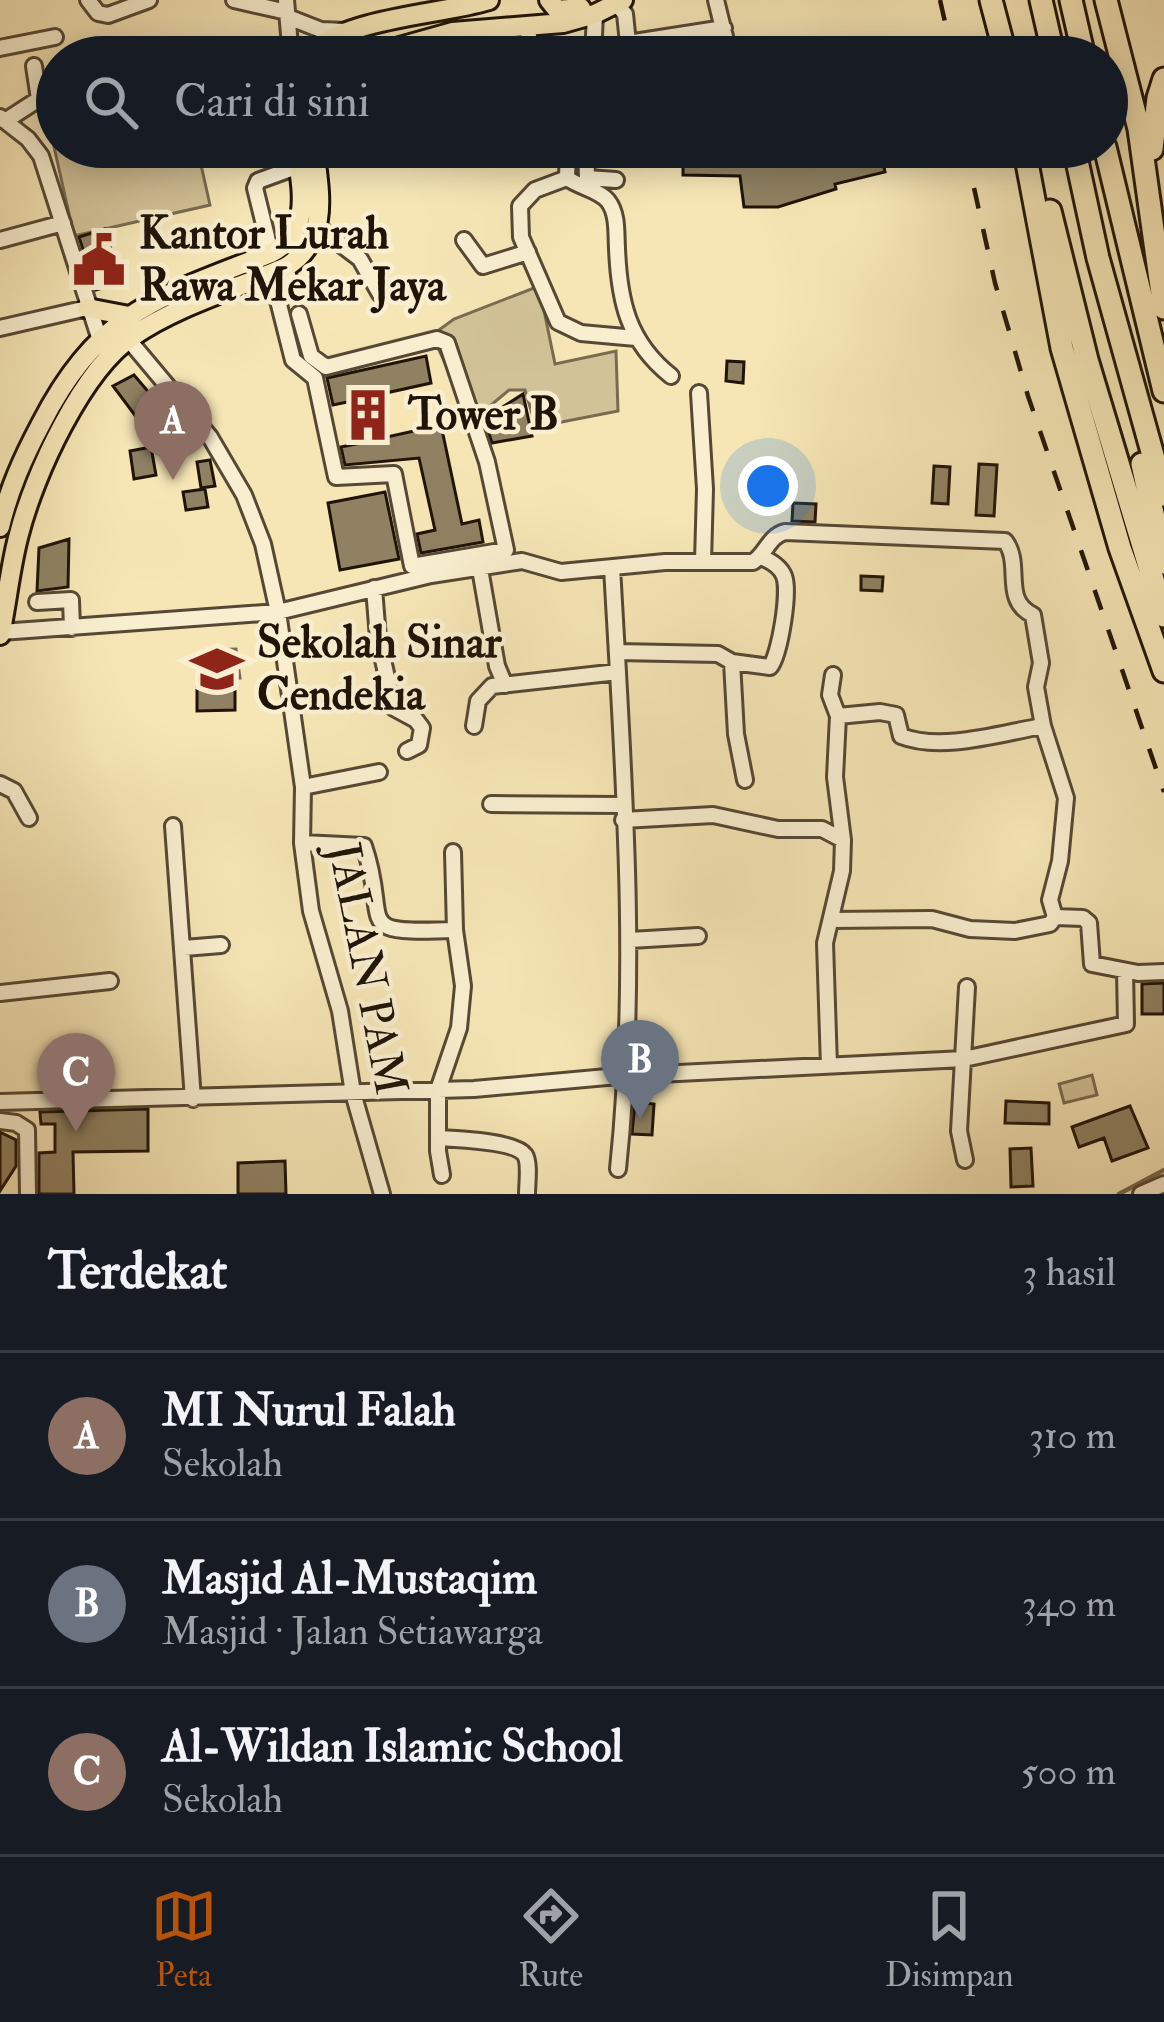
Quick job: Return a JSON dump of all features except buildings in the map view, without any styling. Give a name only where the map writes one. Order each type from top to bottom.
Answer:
[{"type":"highway","points":[[991,0],[1000,36]]},
{"type":"highway","points":[[1041,0],[1049,36]]},
{"type":"highway","points":[[1071,0],[1079,36]]},
{"type":"highway","points":[[1106,0],[1115,36]]},
{"type":"highway","points":[[1152,211],[1152,131],[1164,80]]},
{"type":"highway","points":[[1128,85],[1152,211],[1164,308]]},
{"type":"highway","points":[[1032,168],[1062,348],[1120,548],[1164,671]]},
{"type":"highway","points":[[1034,168],[1164,616]]},
{"type":"highway","points":[[1079,168],[1164,563]]},
{"type":"highway","points":[[1110,168],[1164,391]]},
{"type":"highway","points":[[1098,258],[1164,495]]},
{"type":"main road","points":[[340,36],[488,0]]},
{"type":"main road","points":[[549,0],[563,11],[619,1]]},
{"type":"main road","points":[[439,36],[563,23],[619,1]]},
{"type":"main road","points":[[0,527],[15,473],[59,388],[100,337],[129,316],[276,265],[300,221],[299,168]]},
{"type":"main road","points":[[0,633],[17,540],[34,487],[92,380],[128,339],[308,248],[318,227],[316,168]]},
{"type":"main road","points":[[87,308],[129,316]]},
{"type":"street","points":[[88,0],[98,13],[108,15],[149,0]]},
{"type":"street","points":[[234,0],[287,10],[321,30],[350,31]]},
{"type":"street","points":[[716,0],[726,36]]},
{"type":"street","points":[[619,1],[627,36]]},
{"type":"street","points":[[594,36],[595,14]]},
{"type":"street","points":[[526,26],[529,36]]},
{"type":"street","points":[[673,36],[724,28]]},
{"type":"street","points":[[0,48],[36,41]]},
{"type":"street","points":[[34,66],[36,79]]},
{"type":"street","points":[[36,101],[2,119],[36,149]]},
{"type":"street","points":[[45,168],[100,337]]},
{"type":"street","points":[[280,168],[255,188],[276,265],[293,360],[315,378],[336,478],[394,474],[412,566],[506,550],[487,462],[447,343],[437,339],[326,367],[311,356],[299,314]]},
{"type":"street","points":[[567,168],[567,178]]},
{"type":"street","points":[[587,168],[587,178],[616,181]]},
{"type":"street","points":[[567,178],[535,190],[520,206],[521,236],[552,314],[565,328],[636,338]]},
{"type":"street","points":[[567,178],[604,196],[612,207],[618,275],[636,338],[647,357],[671,376]]},
{"type":"street","points":[[0,240],[63,223]]},
{"type":"street","points":[[318,227],[360,259],[380,295]]},
{"type":"street","points":[[464,240],[483,266],[528,252]]},
{"type":"street","points":[[276,265],[293,293]]},
{"type":"street","points":[[0,328],[87,308]]},
{"type":"street","name":"JALAN PAM","points":[[128,339],[210,436],[244,495],[263,544],[278,612],[303,787],[302,844],[311,911],[340,1011],[353,1093],[382,1194]]},
{"type":"street","points":[[699,393],[703,562]]},
{"type":"street","points":[[0,633],[278,612],[374,588],[522,561],[561,572],[753,562],[784,532],[958,537],[1010,544],[1014,596],[1022,610],[1033,615],[1041,663],[1036,687],[1043,726],[1066,798],[1060,861],[1050,900],[1055,917]]},
{"type":"street","points":[[617,652],[688,651],[770,667],[777,656],[786,591],[784,575],[761,556]]},
{"type":"street","points":[[612,567],[630,940],[628,1076],[618,1168]]},
{"type":"street","points":[[481,569],[497,666],[505,686]]},
{"type":"street","points":[[374,588],[378,638],[394,708],[422,728],[419,745],[407,751]]},
{"type":"street","points":[[37,602],[71,600],[72,628]]},
{"type":"street","points":[[732,662],[736,734],[745,780]]},
{"type":"street","points":[[474,727],[484,690],[618,672]]},
{"type":"street","points":[[829,1066],[825,943],[842,871],[843,840],[835,777],[838,716],[830,695],[833,675]]},
{"type":"street","points":[[838,716],[896,715],[901,736],[911,740],[963,740],[1043,726]]},
{"type":"street","points":[[303,787],[379,772]]},
{"type":"street","points":[[0,784],[14,791],[29,818]]},
{"type":"street","points":[[491,804],[713,815],[778,829],[822,829],[843,840]]},
{"type":"street","points":[[173,826],[194,1099]]},
{"type":"street","points":[[302,844],[364,846],[377,918],[386,928],[398,932],[455,930]]},
{"type":"street","points":[[442,1175],[438,1090],[459,1028],[463,986],[455,930],[453,852]]},
{"type":"street","points":[[831,920],[932,919],[970,929],[1015,931],[1050,924],[1055,917]]},
{"type":"street","points":[[1055,917],[1083,918],[1092,933],[1092,964],[1164,972]]},
{"type":"street","points":[[630,940],[698,936]]},
{"type":"street","points":[[184,948],[221,945]]},
{"type":"street","points":[[0,1102],[438,1090],[964,1059],[1126,1024],[1125,971]]},
{"type":"street","points":[[0,993],[110,981]]},
{"type":"street","points":[[965,1160],[959,1131],[967,986]]},
{"type":"street","points":[[0,1121],[27,1130],[28,1194]]},
{"type":"street","points":[[438,1138],[523,1152],[526,1194]]},
{"type":"street","points":[[1142,1194],[1164,1184]]},
{"type":"shaded area","points":[[59,168],[202,168],[210,205],[74,236]]},
{"type":"shaded area","points":[[539,286],[555,364],[616,351],[618,411],[536,427],[525,390],[509,390],[472,421],[432,335],[454,319]]},
{"type":"shaded area","points":[[236,649],[240,678],[206,679],[205,650]]},
{"type":"shaded area","points":[[1092,1075],[1097,1095],[1064,1103],[1059,1084]]},
{"type":"waterway","points":[[1119,1194],[1164,1170]]},
{"type":"railway","points":[[940,0],[948,36]]},
{"type":"railway","points":[[970,168],[995,283],[1028,396],[1164,792]]},
{"type":"place","name":"Kantor Lurah Rawa Mekar Jaya","points":[[99,260]]},
{"type":"place","name":"Tower B","points":[[368,415]]},
{"type":"place","name":"MI Nurul Falah","points":[[173,480]]},
{"type":"place","name":"Sekolah Sinar Cendekia","points":[[217,669]]},
{"type":"place","name":"Masjid Al-Mustaqim","points":[[640,1119]]},
{"type":"place","name":"Al-Wildan Islamic School","points":[[76,1132]]}]
